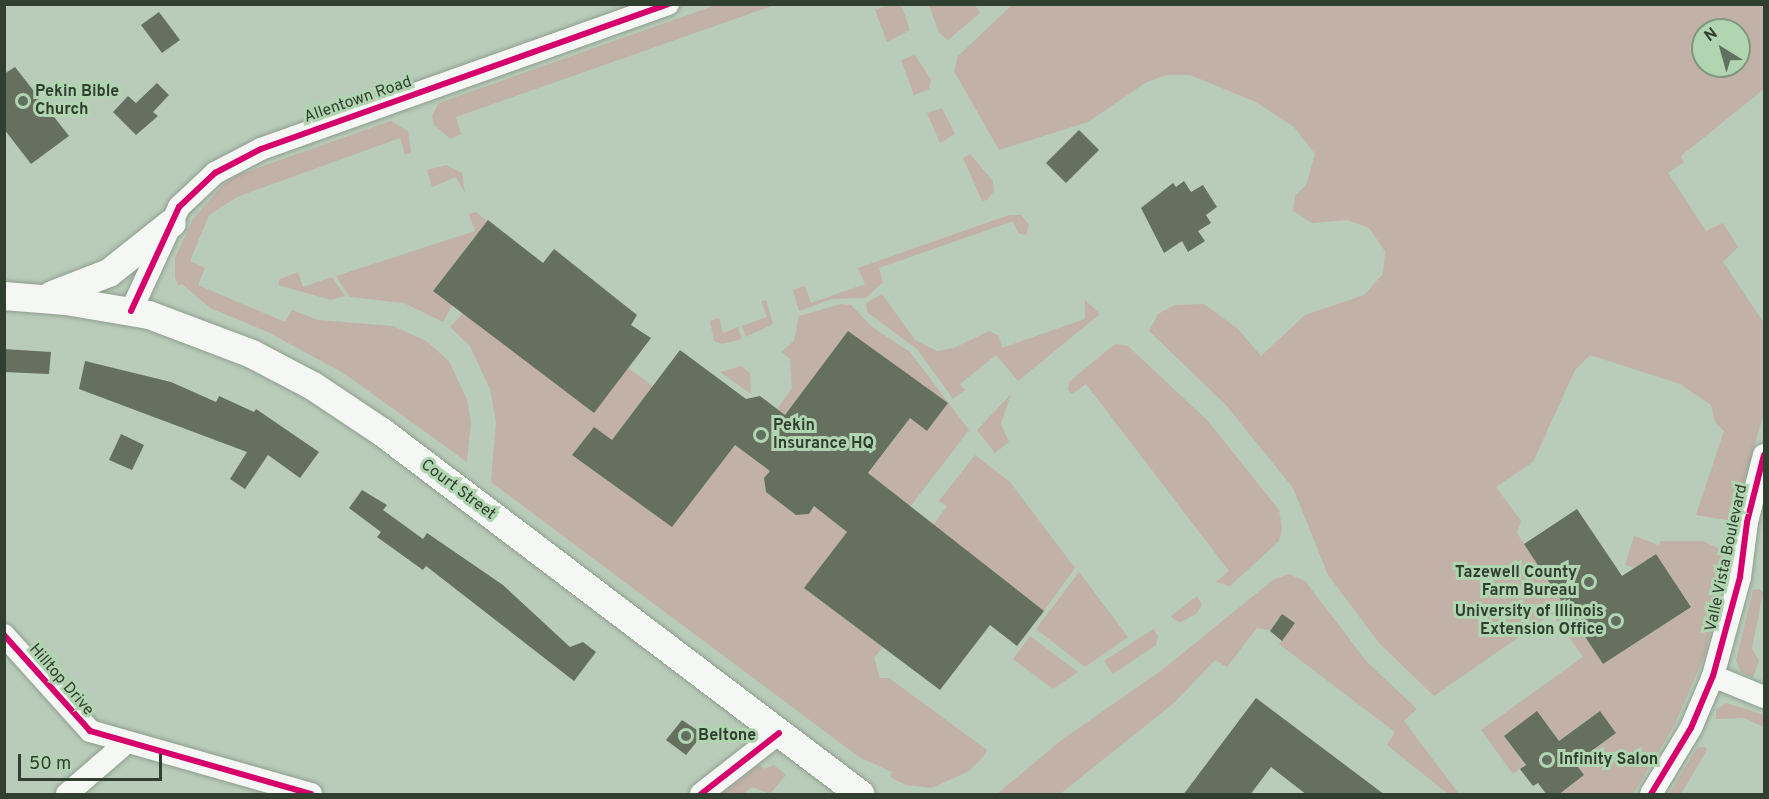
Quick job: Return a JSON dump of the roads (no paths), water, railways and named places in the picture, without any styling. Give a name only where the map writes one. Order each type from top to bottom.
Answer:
[{"type":"main road","points":[[42,299],[110,273],[172,223]]},
{"type":"main road","name":"Court Street","points":[[4,296],[131,311],[252,354],[333,399],[860,795]]},
{"type":"street","name":"Allentown Road","points":[[131,311],[179,207],[214,173],[261,148],[668,4]]},
{"type":"street","name":"Valle Vista Boulevard","points":[[1652,795],[1691,728],[1713,676],[1738,588],[1764,455]]},
{"type":"street","name":"Hilltop Drive","points":[[4,635],[83,728],[126,743],[311,795]]},
{"type":"street","points":[[1713,676],[1764,696]]},
{"type":"street","points":[[701,795],[779,733]]},
{"type":"street","points":[[67,795],[126,743]]},
{"type":"place","name":"Pekin Bible Church","points":[[23,101]]},
{"type":"place","name":"Pekin Insurance HQ","points":[[761,435]]},
{"type":"place","name":"Tazewell County Farm Bureau","points":[[1589,582]]},
{"type":"place","name":"University of Illinois Extension Office","points":[[1616,621]]},
{"type":"place","name":"Beltone","points":[[686,736]]},
{"type":"place","name":"Infinity Salon","points":[[1547,760]]}]
